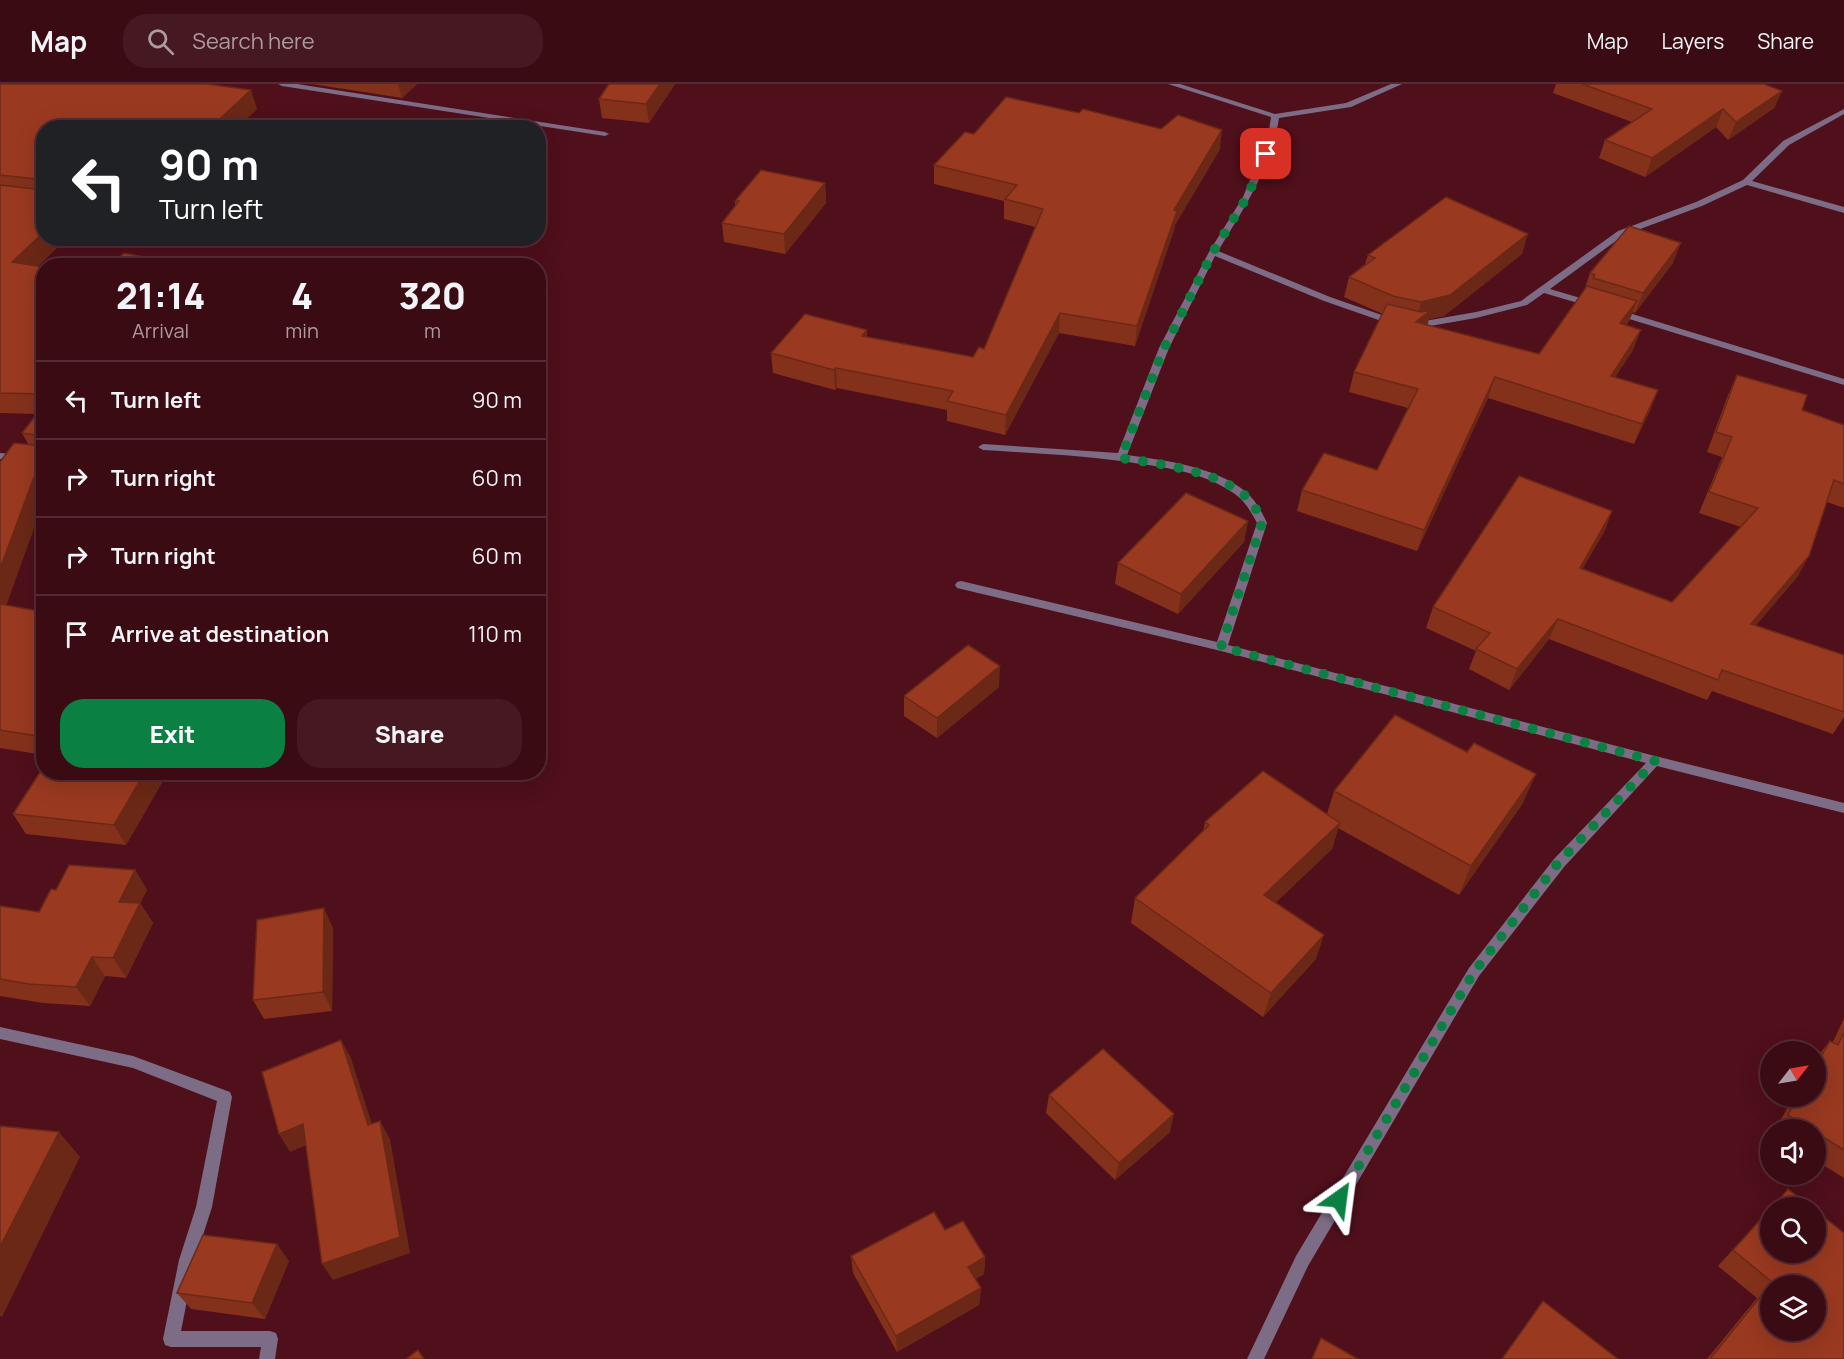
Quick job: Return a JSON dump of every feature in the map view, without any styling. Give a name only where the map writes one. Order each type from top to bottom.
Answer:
[{"type":"street","points":[[282,84],[515,120]]},
{"type":"street","points":[[1172,84],[1275,116],[1348,105],[1398,84]]},
{"type":"street","points":[[1213,252],[1384,320],[1416,327],[1524,303],[1621,233],[1700,204],[1746,182],[1786,143],[1844,111]]},
{"type":"street","points":[[1121,458],[1164,348],[1213,252],[1247,197],[1272,137],[1275,116]]},
{"type":"street","points":[[546,125],[605,134]]},
{"type":"street","points":[[1746,182],[1844,210]]},
{"type":"street","points":[[1543,290],[1599,307]]},
{"type":"street","points":[[1610,310],[1844,382]]},
{"type":"street","points":[[983,447],[1121,458],[1193,470],[1237,490],[1254,505],[1262,523],[1221,647]]},
{"type":"street","points":[[0,471],[4,457],[36,459]]},
{"type":"street","points":[[961,585],[1221,647],[1844,808]]},
{"type":"street","points":[[1255,1359],[1302,1261],[1474,972],[1558,863],[1655,761]]},
{"type":"street","points":[[0,1033],[133,1062],[225,1097],[204,1208],[187,1260],[171,1339],[270,1339],[267,1359]]},
{"type":"building","points":[[0,84],[207,84],[251,90],[219,120],[36,120],[36,179],[0,175]]},
{"type":"building","points":[[609,84],[660,84],[646,104],[599,99]]},
{"type":"building","points":[[1582,84],[1764,84],[1782,91],[1736,122],[1723,109],[1652,158],[1605,140],[1652,109]]},
{"type":"building","points":[[1006,97],[1079,113],[1083,109],[1161,129],[1178,115],[1222,130],[1174,210],[1177,211],[1137,326],[1060,313],[1006,415],[947,401],[953,391],[836,368],[834,370],[771,353],[805,314],[867,330],[862,336],[973,357],[979,347],[984,349],[1043,209],[1005,199],[1017,185],[934,165],[965,132],[974,134]]},
{"type":"building","points":[[761,170],[825,183],[784,234],[722,223],[739,201],[735,201]]},
{"type":"building","points":[[0,185],[35,189],[36,187],[36,240],[12,262],[36,266],[36,394],[0,393]]},
{"type":"building","points":[[1446,197],[1528,234],[1450,295],[1421,302],[1393,296],[1349,277],[1375,258],[1368,255]]},
{"type":"building","points":[[1629,226],[1681,243],[1643,293],[1593,278],[1595,275],[1590,273]]},
{"type":"building","points":[[124,253],[150,258],[119,258]]},
{"type":"building","points":[[1587,286],[1637,301],[1620,323],[1641,330],[1611,376],[1658,390],[1642,424],[1495,377],[1424,530],[1302,490],[1324,453],[1377,470],[1418,389],[1354,372],[1387,304],[1421,312],[1431,310],[1416,322],[1539,354]]},
{"type":"building","points":[[1737,375],[1807,395],[1802,410],[1844,425],[1844,484],[1834,480],[1809,556],[1751,624],[1844,655],[1844,712],[1722,670],[1718,680],[1558,619],[1517,669],[1476,649],[1490,633],[1433,607],[1519,476],[1612,511],[1580,568],[1672,602],[1758,508],[1709,492],[1732,437],[1716,432]]},
{"type":"building","points":[[36,415],[36,443],[35,435],[22,433]]},
{"type":"building","points":[[14,443],[33,445],[36,443],[36,472],[0,569],[0,462]]},
{"type":"building","points":[[1186,493],[1248,521],[1181,594],[1118,563]]},
{"type":"building","points":[[0,604],[36,611],[36,736],[0,730]]},
{"type":"building","points":[[968,645],[1000,666],[937,718],[904,696]]},
{"type":"building","points":[[1395,715],[1467,752],[1474,743],[1536,774],[1471,866],[1334,791]]},
{"type":"building","points":[[1263,771],[1340,823],[1264,895],[1324,935],[1271,993],[1135,898],[1209,825],[1205,822]]},
{"type":"building","points":[[36,778],[140,780],[114,825],[13,814]]},
{"type":"building","points":[[69,865],[135,870],[119,902],[140,903],[113,958],[92,957],[76,987],[29,984],[0,979],[0,906],[39,912],[51,889],[56,890]]},
{"type":"building","points":[[324,908],[323,992],[253,1000],[257,920]]},
{"type":"building","points":[[1844,1032],[1844,1150],[1826,1139],[1826,1119],[1794,1119],[1788,1115],[1792,1107],[1826,1107],[1826,1048],[1830,1041],[1838,1045]]},
{"type":"building","points":[[341,1040],[368,1125],[380,1121],[400,1237],[322,1264],[303,1124],[279,1134],[262,1072]]},
{"type":"building","points":[[1103,1049],[1174,1114],[1119,1163],[1049,1095]]},
{"type":"building","points":[[0,1126],[59,1132],[0,1247]]},
{"type":"building","points":[[1788,1189],[1798,1197],[1781,1197]]},
{"type":"building","points":[[934,1212],[945,1230],[963,1221],[985,1257],[968,1267],[981,1288],[896,1336],[851,1256]]},
{"type":"building","points":[[1826,1219],[1844,1233],[1844,1359],[1710,1359],[1760,1297],[1760,1341],[1826,1341],[1826,1275],[1763,1275],[1733,1250],[1760,1220],[1760,1263],[1826,1263]]},
{"type":"building","points":[[203,1235],[277,1244],[252,1303],[177,1293]]},
{"type":"building","points":[[1543,1301],[1618,1359],[1502,1359]]},
{"type":"building","points":[[1321,1338],[1358,1359],[1312,1359]]},
{"type":"building","points":[[418,1350],[424,1359],[406,1359]]},
{"type":"route","points":[[1266,154],[1247,197],[1213,252],[1164,348],[1121,458],[1193,470],[1237,490],[1254,505],[1262,523],[1221,647],[1655,761],[1558,863],[1474,972],[1339,1199]]}]
